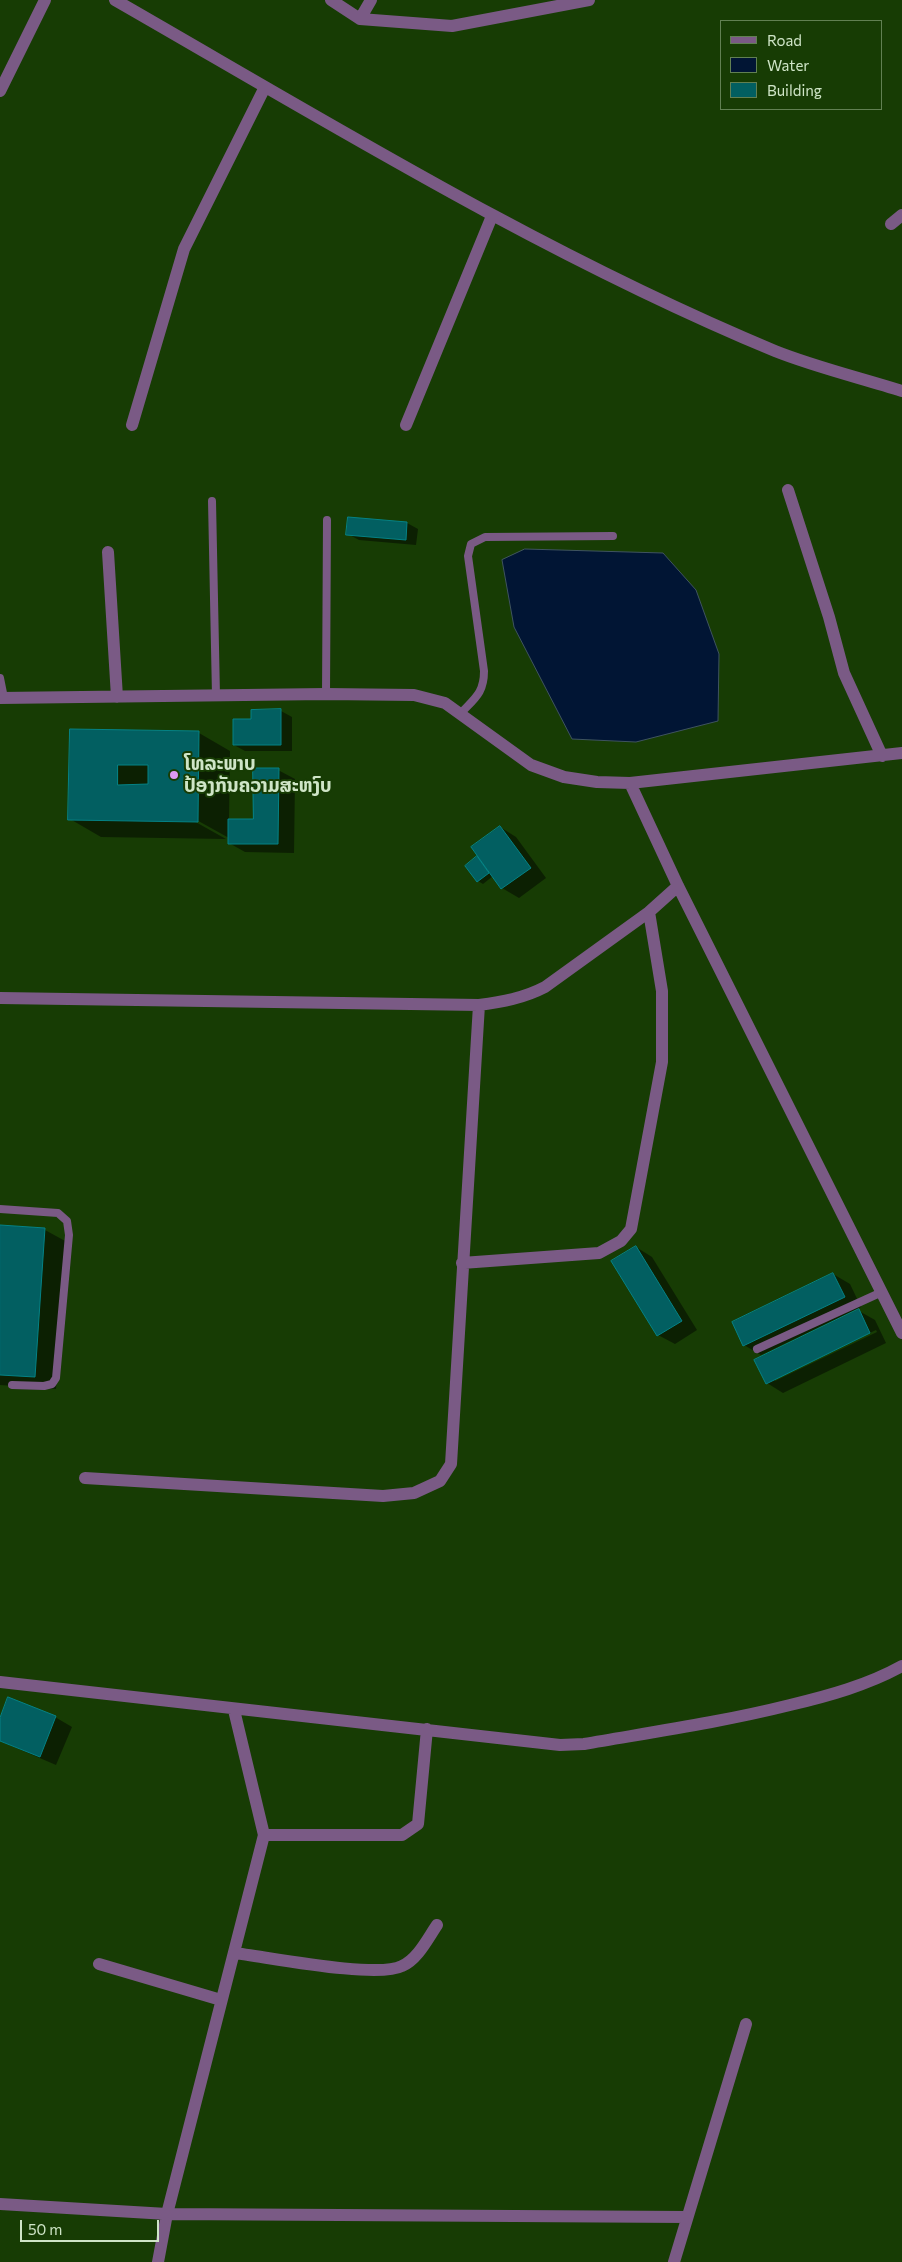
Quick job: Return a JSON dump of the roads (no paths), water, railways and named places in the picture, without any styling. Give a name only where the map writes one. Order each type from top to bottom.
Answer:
[{"type":"street","points":[[0,91],[44,0]]},
{"type":"street","points":[[115,0],[492,216],[620,281],[778,352],[902,390]]},
{"type":"street","points":[[331,0],[360,19],[452,26],[589,0]]},
{"type":"street","points":[[360,19],[371,0]]},
{"type":"street","points":[[132,425],[184,249],[265,87]]},
{"type":"street","points":[[891,224],[902,215]]},
{"type":"street","points":[[406,425],[492,216]]},
{"type":"street","points":[[788,490],[829,617],[844,672],[882,756]]},
{"type":"street","points":[[108,552],[117,697]]},
{"type":"street","points":[[2,698],[326,694],[414,695],[445,703],[531,765],[564,777],[597,782],[630,783],[902,753]]},
{"type":"street","points":[[630,783],[678,886],[902,1333]]},
{"type":"street","points":[[0,998],[479,1005],[529,995],[545,987],[649,912],[678,886]]},
{"type":"street","points":[[462,1263],[599,1253],[621,1241],[631,1229],[662,1062],[662,991],[649,912]]},
{"type":"street","points":[[85,1478],[383,1496],[414,1493],[440,1481],[451,1464],[479,1005]]},
{"type":"street","points":[[0,1682],[56,1687],[234,1710],[427,1729],[560,1745],[584,1744],[742,1717],[823,1697],[886,1675],[902,1666]]},
{"type":"street","points":[[158,2262],[167,2214],[264,1835],[234,1710]]},
{"type":"street","points":[[264,1835],[402,1835],[412,1830],[418,1824],[427,1729]]},
{"type":"street","points":[[234,1953],[365,1970],[394,1970],[412,1960],[437,1925]]},
{"type":"street","points":[[99,1964],[221,2000]]},
{"type":"street","points":[[674,2262],[746,2024]]},
{"type":"street","points":[[0,2204],[167,2214],[688,2218]]},
{"type":"lane","points":[[212,501],[216,696]]},
{"type":"lane","points":[[326,694],[327,520]]},
{"type":"lane","points":[[460,713],[480,693],[484,685],[484,671],[468,556],[471,544],[485,537],[612,536]]},
{"type":"lane","points":[[0,678],[2,698]]},
{"type":"lane","points":[[0,1209],[58,1213],[67,1221],[69,1235],[56,1378],[52,1384],[44,1386],[12,1385]]},
{"type":"lane","points":[[757,1349],[882,1292]]},
{"type":"water","points":[[525,549],[663,553],[696,590],[719,654],[718,721],[636,742],[572,739],[514,627],[502,560]]},
{"type":"place","name":"ໂທລະພາບ ປ້ອງກັນຄວາມສະຫງົບ","points":[[174,775]]}]
